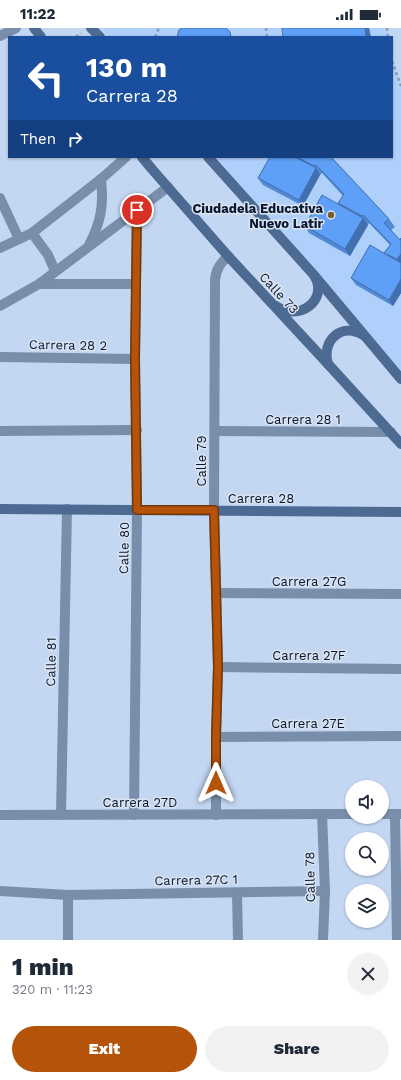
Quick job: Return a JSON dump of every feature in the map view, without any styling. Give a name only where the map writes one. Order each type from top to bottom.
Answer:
[{"type":"main road","points":[[34,28],[40,36]]},
{"type":"main road","points":[[91,28],[99,36]]},
{"type":"main road","name":"Calle 73","points":[[143,158],[228,256],[401,444]]},
{"type":"main road","points":[[209,158],[313,274],[401,379]]},
{"type":"main road","points":[[268,300],[280,309],[286,311],[293,312],[305,309],[315,300],[317,294],[317,280],[313,274]]},
{"type":"main road","points":[[328,364],[326,359],[327,347],[338,333],[356,331],[366,337]]},
{"type":"main road","name":"Carrera 28","points":[[0,509],[401,512]]},
{"type":"street","points":[[0,36],[16,28]]},
{"type":"street","points":[[0,248],[32,233],[101,179],[125,158]]},
{"type":"street","points":[[87,247],[96,232],[101,213],[103,195],[101,179]]},
{"type":"street","points":[[0,306],[39,284],[168,187]]},
{"type":"street","points":[[0,198],[19,239]]},
{"type":"street","name":"Calle 80","points":[[134,815],[137,510],[135,359],[137,210]]},
{"type":"street","points":[[32,233],[48,254],[55,272]]},
{"type":"street","name":"Calle 79","points":[[216,814],[218,667],[214,510],[215,275],[218,267],[228,256]]},
{"type":"street","points":[[39,284],[136,284]]},
{"type":"street","name":"Carrera 28 2","points":[[0,357],[135,359]]},
{"type":"street","points":[[0,432],[137,430]]},
{"type":"street","name":"Carrera 28 1","points":[[214,431],[391,432]]},
{"type":"street","name":"Calle 81","points":[[61,815],[67,509]]},
{"type":"street","name":"Carrera 27G","points":[[216,593],[401,594]]},
{"type":"street","name":"Carrera 27F","points":[[218,667],[401,668]]},
{"type":"street","name":"Carrera 27E","points":[[216,736],[401,736]]},
{"type":"street","name":"Calle 78","points":[[322,814],[325,891],[323,940]]},
{"type":"street","name":"Carrera 27D","points":[[0,815],[345,814]]},
{"type":"street","points":[[397,940],[398,814]]},
{"type":"street","name":"Carrera 27C 1","points":[[0,891],[68,895],[325,891]]},
{"type":"street","points":[[237,892],[238,940]]},
{"type":"street","points":[[68,895],[68,940]]},
{"type":"path","points":[[393,64],[401,86]]},
{"type":"shaded area","points":[[103,28],[387,28],[388,36],[107,36]]},
{"type":"shaded area","name":"Ciudadela Educativa Nuevo Latir","points":[[393,64],[401,86],[401,379],[209,158],[393,158]]},
{"type":"building","points":[[181,28],[226,28],[230,32],[231,36],[177,36]]},
{"type":"building","points":[[282,28],[365,28],[366,36],[283,36]]},
{"type":"building","points":[[269,158],[297,158],[316,168],[299,200],[258,178]]},
{"type":"building","points":[[299,158],[332,158],[389,219],[384,223],[400,240],[401,238],[401,254],[397,259],[384,253],[391,244],[363,215],[362,216],[338,203],[344,194],[316,165],[314,166]]},
{"type":"building","points":[[322,195],[363,218],[345,249],[305,226]]},
{"type":"building","points":[[370,245],[401,263],[401,279],[389,300],[351,278]]},
{"type":"place","name":"Ciudadela Educativa Nuevo Latir","points":[[331,215]]},
{"type":"route","points":[[137,210],[135,359],[137,510],[214,510],[218,667],[216,783]]}]
